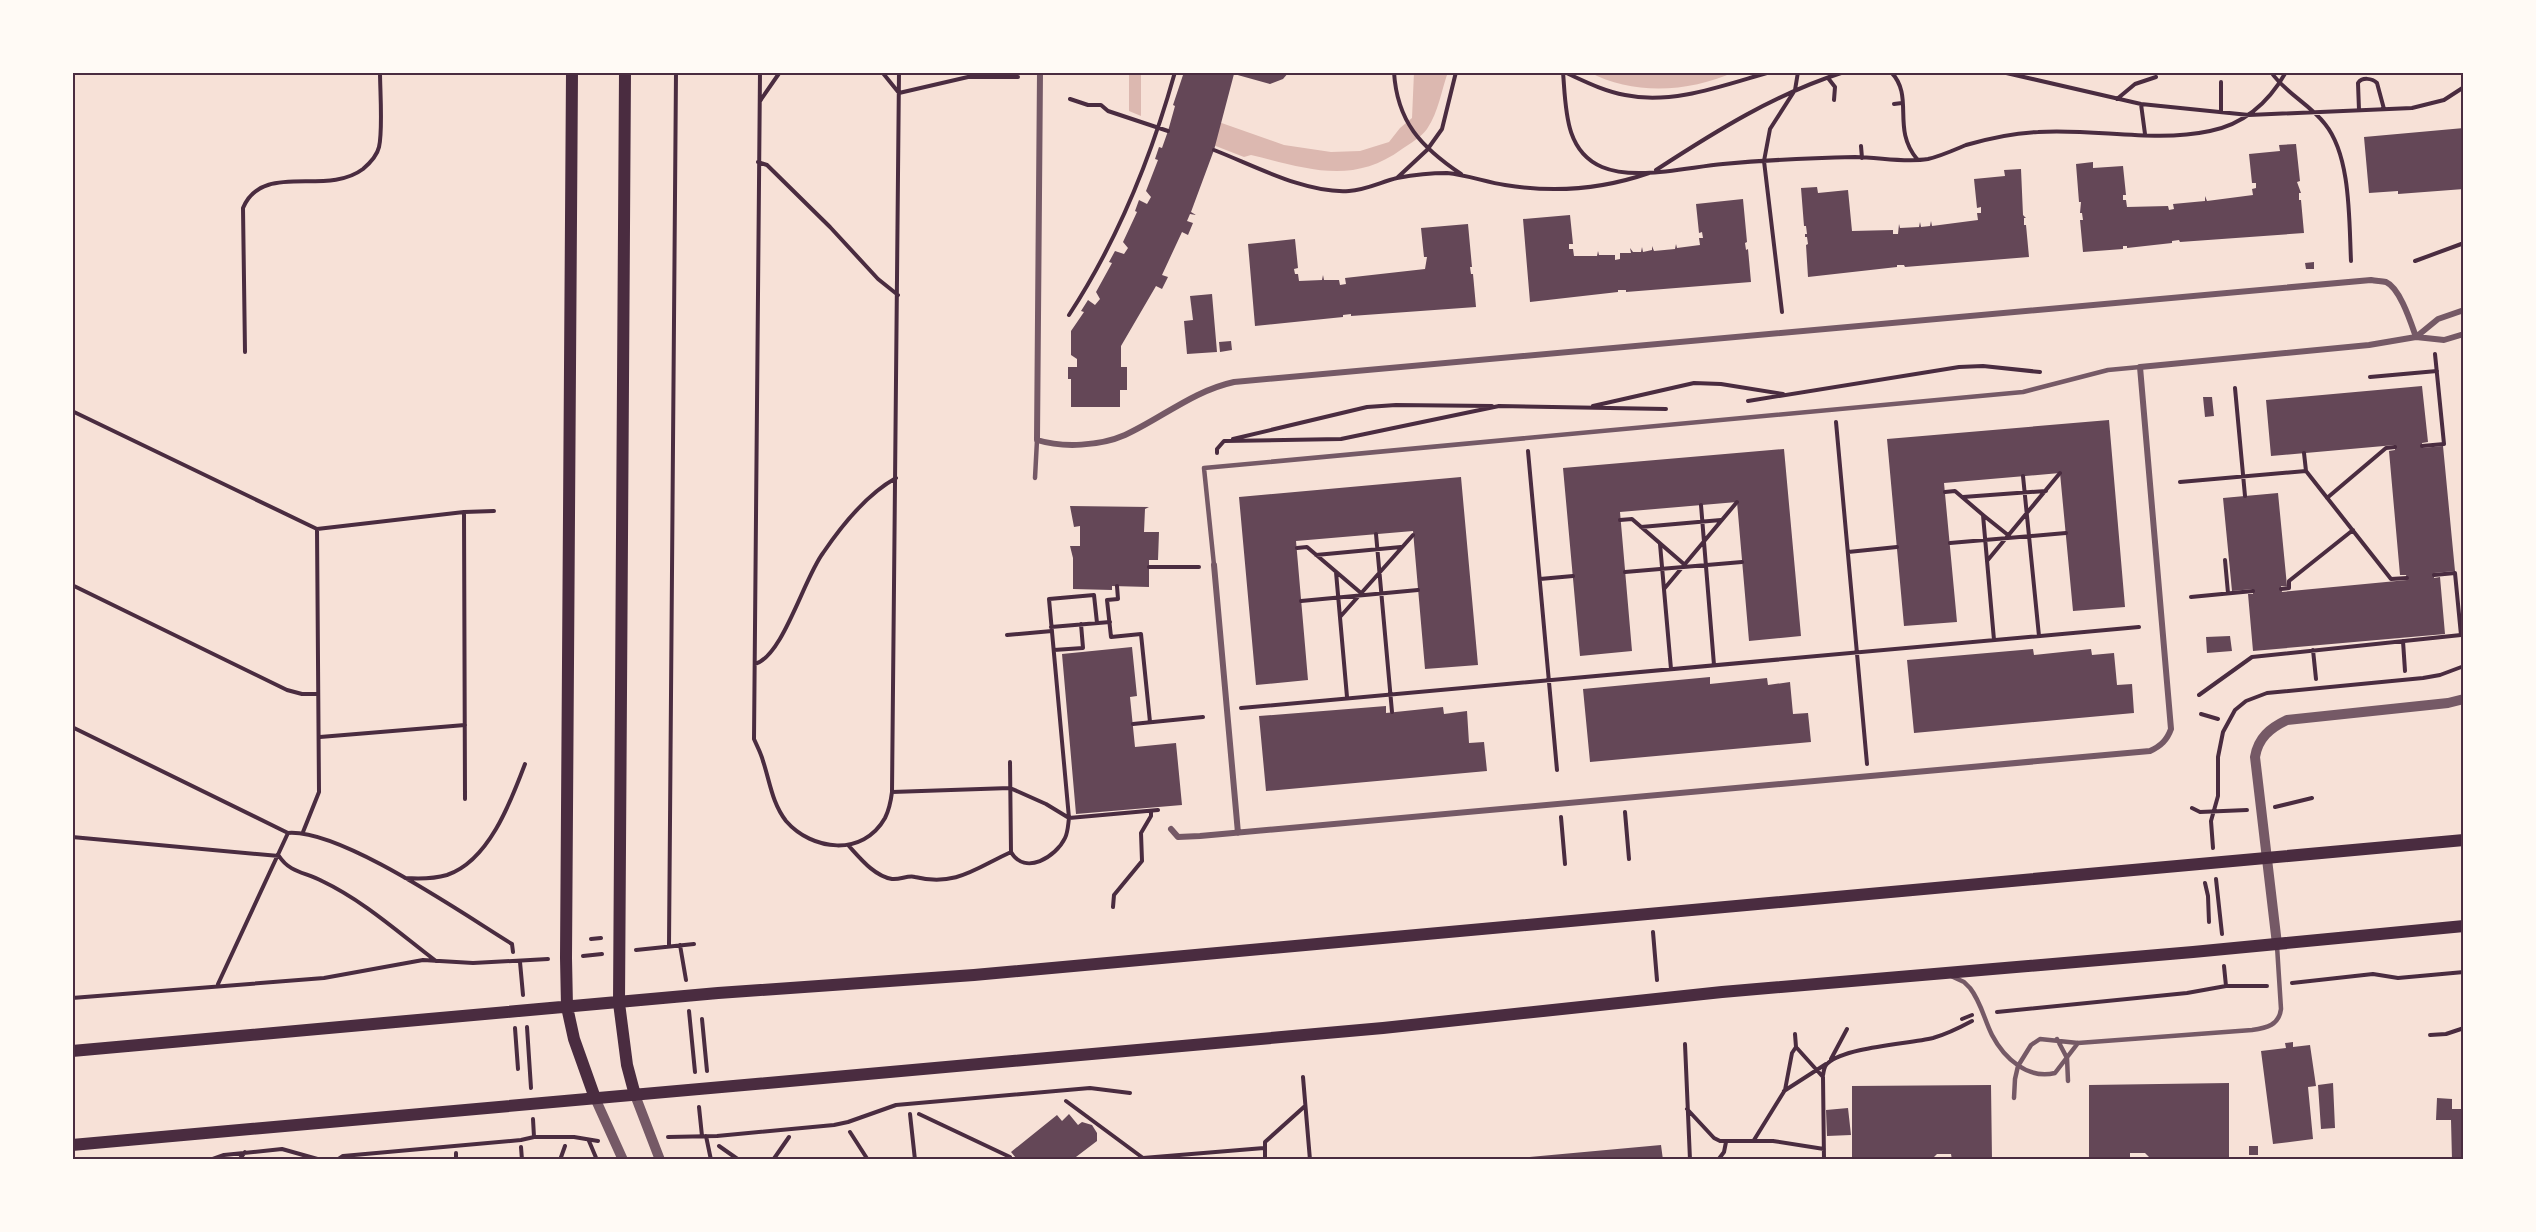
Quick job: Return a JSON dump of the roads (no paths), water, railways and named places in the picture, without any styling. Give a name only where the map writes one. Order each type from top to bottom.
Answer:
[{"type":"main road","points":[[572,72],[567,1007],[574,1039],[595,1098]]},
{"type":"main road","points":[[625,72],[619,1002],[627,1065],[635,1095]]},
{"type":"main road","points":[[72,1051],[619,1002],[974,975],[2464,840]]},
{"type":"main road","points":[[72,1145],[1407,1026],[1722,992],[2464,926]]},
{"type":"street","points":[[1040,72],[1037,440],[1047,443],[1078,444],[1123,436],[1209,389],[1248,381],[2371,280],[2391,285],[2403,304],[2416,337]]},
{"type":"street","points":[[2416,337],[2438,319],[2464,310]]},
{"type":"street","points":[[1171,829],[1174,835],[1184,837],[1238,833],[2134,754],[2159,747],[2168,738],[2171,729],[2171,712],[2140,367],[2369,345],[2416,337],[2444,340],[2464,334]]},
{"type":"street","points":[[1214,565],[1238,833]]},
{"type":"street","points":[[2277,944],[2254,757],[2266,733],[2287,720],[2448,703],[2464,699]]},
{"type":"street","points":[[635,1095],[660,1160]]},
{"type":"street","points":[[595,1098],[623,1160]]},
{"type":"lane","points":[[1214,565],[1204,468],[2023,392],[2109,370],[2140,367]]},
{"type":"lane","points":[[1035,478],[1037,440]]},
{"type":"lane","points":[[2014,1098],[2018,1066],[2028,1048],[2035,1041],[2057,1039],[2078,1043],[2252,1030],[2271,1026],[2280,1017],[2281,1009],[2277,944]]},
{"type":"lane","points":[[1937,973],[1952,976],[1970,988],[1976,996],[1992,1035],[2018,1066],[2038,1075],[2055,1073],[2078,1043]]},
{"type":"lane","points":[[2057,1039],[2067,1058],[2068,1081]]}]
